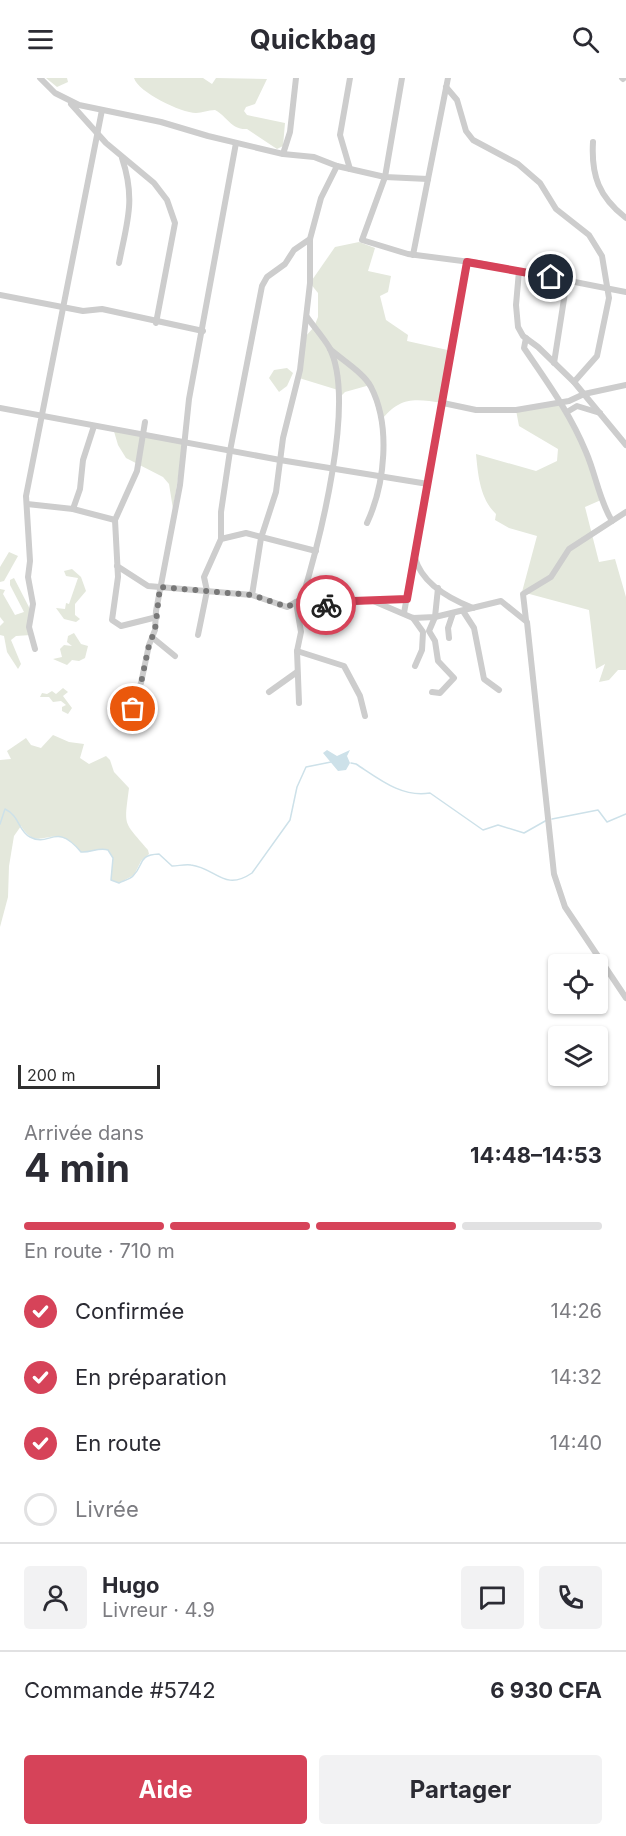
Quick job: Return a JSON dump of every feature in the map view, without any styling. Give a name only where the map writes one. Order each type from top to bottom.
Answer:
[{"type":"street","points":[[40,78],[55,93],[69,101],[102,110],[161,122],[283,154],[314,157],[337,166],[385,177],[428,179]]},
{"type":"street","points":[[283,154],[290,132],[296,78]]},
{"type":"street","points":[[350,78],[340,135],[350,169]]},
{"type":"street","points":[[402,78],[385,177],[362,240],[413,255],[519,271],[626,292]]},
{"type":"street","points":[[413,255],[448,78]]},
{"type":"street","points":[[446,87],[458,100],[466,131],[473,140],[518,164],[540,183],[556,209],[589,235],[602,256],[609,288],[597,356],[574,382]]},
{"type":"street","points":[[69,101],[97,133],[167,200],[175,223],[156,323]]},
{"type":"street","points":[[35,649],[29,627],[33,604],[28,577],[30,561],[27,504],[40,416],[64,307],[102,110]]},
{"type":"street","points":[[593,142],[594,176],[599,188],[626,218]]},
{"type":"street","points":[[140,720],[133,709],[132,701],[141,683],[157,617],[160,587],[180,484],[184,442],[202,331],[236,143]]},
{"type":"street","points":[[119,263],[130,209],[130,182],[122,158]]},
{"type":"street","points":[[252,595],[261,538],[276,492],[279,460],[299,378],[307,317],[310,239],[321,198],[337,166]]},
{"type":"street","points":[[198,635],[207,591],[204,577],[221,539],[221,512],[262,286],[267,277],[285,264],[294,250],[310,239]]},
{"type":"street","points":[[404,613],[467,262]]},
{"type":"street","points":[[519,271],[516,316],[518,327],[526,338],[574,382],[626,445]]},
{"type":"street","points":[[554,363],[567,280]]},
{"type":"street","points":[[0,295],[83,311],[102,309],[156,323],[202,331]]},
{"type":"street","points":[[307,317],[330,348],[370,385],[379,416],[384,457],[381,484],[367,523]]},
{"type":"street","points":[[526,338],[524,348],[562,402],[587,453],[603,507],[612,521]]},
{"type":"street","points":[[299,703],[297,651],[300,632],[299,600],[316,551],[333,467],[338,390],[330,348]]},
{"type":"street","points":[[443,404],[476,410],[516,410],[562,402],[584,394],[626,385]]},
{"type":"street","points":[[567,412],[577,406],[601,414]]},
{"type":"street","points":[[0,408],[279,460],[428,484]]},
{"type":"street","points":[[127,431],[145,422],[137,471],[115,519],[117,566],[111,617],[114,624],[121,626],[157,617]]},
{"type":"street","points":[[73,508],[80,489],[82,460],[94,426]]},
{"type":"street","points":[[27,504],[73,508],[115,519]]},
{"type":"street","points":[[626,512],[569,549],[551,578],[523,594],[554,874],[565,907],[626,998]]},
{"type":"street","points":[[221,539],[246,533],[316,551]]},
{"type":"street","points":[[415,557],[418,568],[438,588],[452,600],[474,608]]},
{"type":"street","points":[[117,566],[148,586],[252,595],[287,607],[299,600],[329,606],[353,601],[407,599]]},
{"type":"street","points":[[432,692],[440,693],[453,678],[438,661],[435,641],[429,631],[435,617],[438,588]]},
{"type":"street","points":[[371,600],[413,618],[423,632],[422,650],[415,666]]},
{"type":"street","points":[[413,618],[435,617],[501,601],[527,622]]},
{"type":"street","points":[[463,611],[474,628],[484,679],[499,690]]},
{"type":"street","points":[[449,638],[448,628],[453,613]]},
{"type":"street","points":[[153,638],[175,656]]},
{"type":"street","points":[[297,651],[344,666],[360,696],[365,716]]},
{"type":"street","points":[[269,692],[288,681],[297,672]]},
{"type":"shaded area","points":[[46,78],[67,78],[68,82],[57,87]]},
{"type":"shaded area","points":[[134,78],[203,78],[212,84],[216,78],[267,79],[255,104],[246,107],[244,111],[247,115],[285,123],[283,146],[277,149],[247,129],[233,125],[215,110],[196,113],[171,106],[143,89]]},
{"type":"shaded area","points":[[359,242],[375,248],[368,271],[391,276],[388,292],[380,296],[386,320],[408,335],[407,341],[452,351],[443,403],[408,401],[394,408],[380,422],[370,385],[345,392],[338,399],[338,390],[299,378],[305,337],[314,327],[318,317],[318,293],[310,283],[335,247]]},
{"type":"shaded area","points":[[287,368],[293,373],[287,386],[279,392],[269,378],[274,370]]},
{"type":"shaded area","points":[[562,402],[587,453],[601,500],[585,507],[599,562],[615,559],[626,597],[626,670],[618,670],[609,680],[599,682],[605,664],[596,669],[589,610],[522,592],[537,536],[509,528],[495,520],[496,514],[483,494],[478,470],[476,454],[536,471],[557,461],[558,449],[519,426],[516,410]]},
{"type":"shaded area","points":[[113,428],[184,442],[173,509],[169,484],[163,477],[126,458],[118,445]]},
{"type":"shaded area","points":[[9,552],[18,556],[4,581],[0,582],[0,567]]},
{"type":"shaded area","points":[[72,569],[81,577],[86,591],[75,604],[75,615],[80,619],[76,622],[64,619],[56,608],[65,609],[66,603],[69,604],[78,578],[66,576],[64,571]]},
{"type":"shaded area","points":[[14,578],[32,613],[31,635],[16,636],[11,640],[21,664],[18,669],[7,652],[4,636],[0,635],[0,626],[4,622],[0,617],[0,589],[5,590],[3,594],[15,615],[24,612],[10,585],[10,580]]},
{"type":"shaded area","points":[[74,633],[81,644],[88,646],[85,658],[79,661],[72,660],[67,665],[53,659],[62,657],[60,649],[64,645],[72,646],[67,642],[68,636]]},
{"type":"shaded area","points":[[63,688],[68,692],[63,696],[72,708],[68,714],[62,711],[62,707],[66,705],[61,701],[53,702],[49,697],[40,697],[42,693],[47,694],[52,691],[56,694]]},
{"type":"shaded area","points":[[53,735],[69,742],[84,744],[80,758],[89,764],[106,756],[110,760],[114,772],[129,788],[127,823],[149,854],[141,861],[134,875],[119,883],[111,880],[113,858],[108,850],[81,852],[71,842],[62,838],[34,838],[28,835],[21,826],[14,836],[9,866],[8,897],[0,927],[0,760],[11,759],[7,751],[26,738],[31,745],[41,748]]},
{"type":"shaded area","points":[[327,750],[337,756],[350,750],[347,756],[350,763],[346,770],[338,771],[323,753]]},
{"type":"waterway","points":[[0,824],[5,809],[14,815],[26,834],[37,840],[59,837],[65,838],[81,852],[108,850],[113,858],[111,880],[119,883],[133,876],[144,858],[159,854],[172,866],[200,867],[227,880],[234,880],[252,873],[290,820],[297,787],[306,767],[331,762]]},
{"type":"waterway","points":[[351,763],[400,790],[410,793],[430,793],[483,830],[498,825],[524,833],[547,820]]},
{"type":"waterway","points":[[552,819],[598,810],[607,822],[626,814]]},
{"type":"way so far","points":[[133,709],[132,701],[141,683],[146,656],[155,630],[160,587],[252,595],[287,607],[302,599],[326,605]]},
{"type":"route","points":[[326,605],[353,601],[407,599],[467,262],[551,277]]}]
